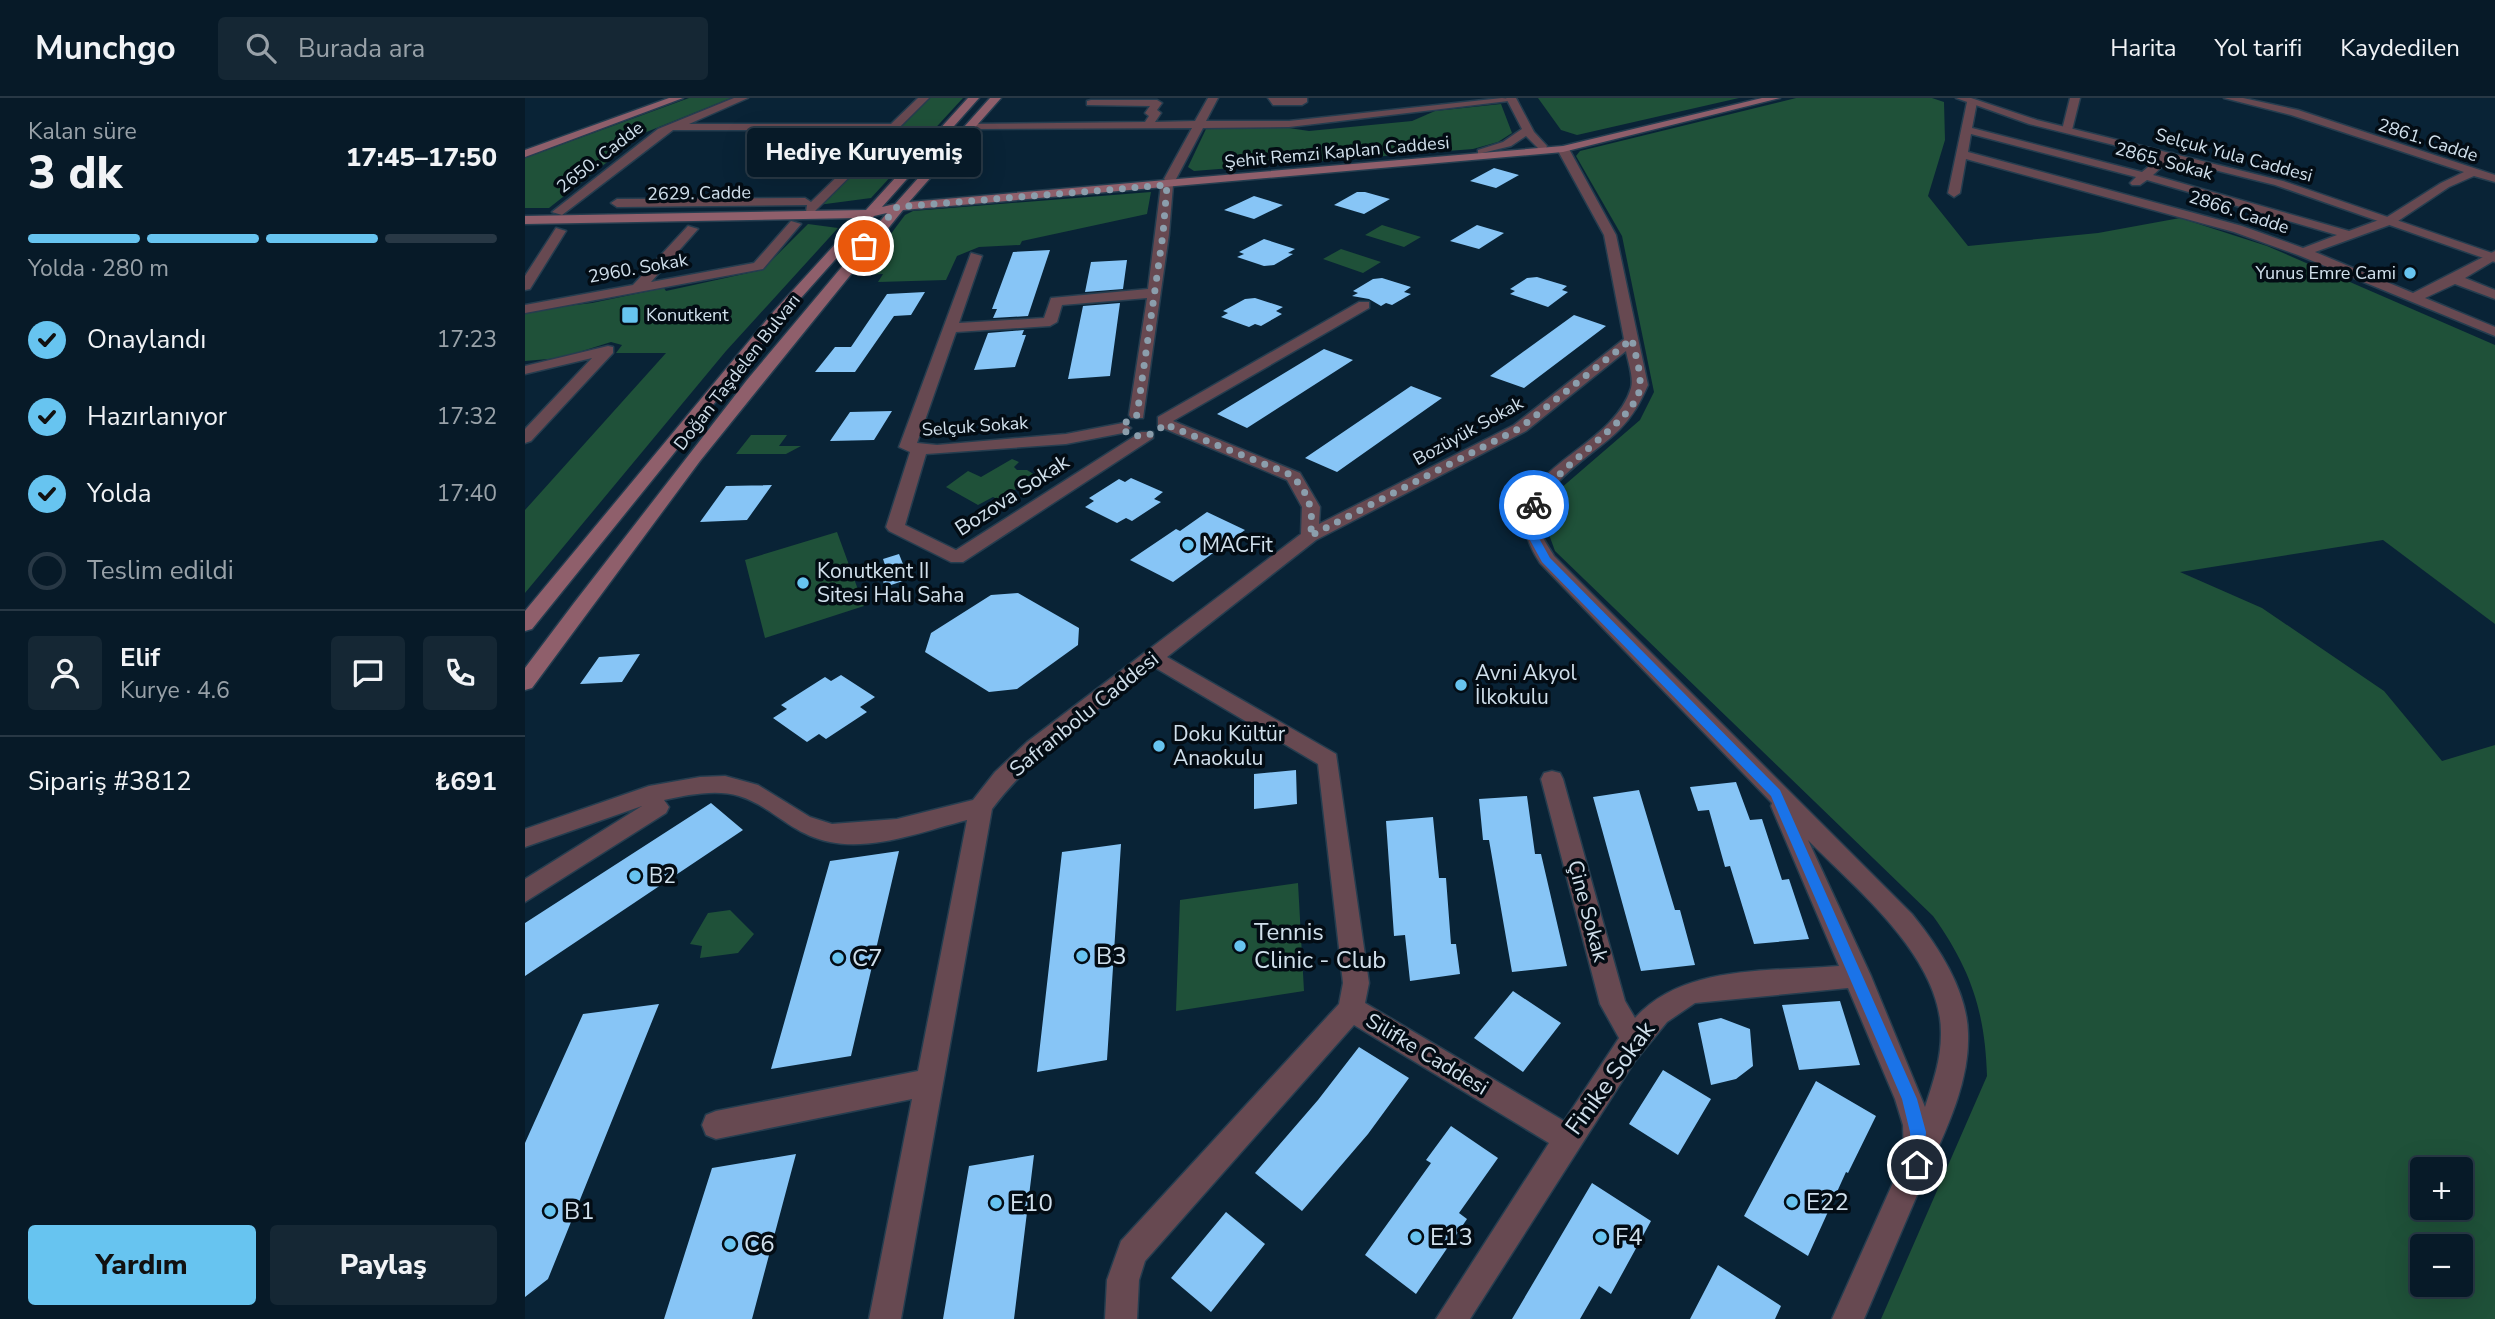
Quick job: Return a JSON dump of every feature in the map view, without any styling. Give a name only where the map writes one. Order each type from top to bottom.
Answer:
[{"type":"main road","points":[[525,149],[664,98]]},
{"type":"main road","points":[[525,154],[678,98]]},
{"type":"main road","name":"Doğan Taşdelen Bulvarı","points":[[525,624],[674,439],[870,211],[974,98]]},
{"type":"main road","name":"Doğan Taşdelen Bulvarı","points":[[525,683],[634,533],[831,284],[900,203],[996,98]]},
{"type":"main road","name":"Şehit Remzi Kaplan Caddesi","points":[[1168,182],[1482,152],[1557,150],[1749,98]]},
{"type":"main road","name":"Şehit Remzi Kaplan Caddesi","points":[[870,211],[900,203],[1557,150],[1775,98]]},
{"type":"main road","name":"2629. Cadde","points":[[525,213],[693,206],[808,205],[870,211]]},
{"type":"main road","name":"2629. Cadde","points":[[525,220],[870,211]]},
{"type":"street","name":"2650. Cadde","points":[[558,212],[670,127],[743,98]]},
{"type":"street","points":[[808,205],[924,98]]},
{"type":"street","points":[[1137,415],[1168,182],[1213,98]]},
{"type":"street","points":[[1273,98],[1273,102],[1302,102],[1302,98]]},
{"type":"street","points":[[2067,130],[2075,98]]},
{"type":"street","name":"2861. Cadde","points":[[2229,98],[2294,112],[2495,179]]},
{"type":"street","points":[[971,126],[1301,124],[1511,99],[1533,128],[1557,150],[1610,236],[1639,374],[1638,396],[1621,418],[1546,487],[1531,513],[1530,531],[1546,559],[1908,927],[1923,945],[1942,981],[1954,1024],[1953,1063],[1943,1100],[1848,1319]]},
{"type":"street","points":[[1954,193],[1967,130],[1966,100]]},
{"type":"street","name":"Selçuk Yula Caddesi","points":[[1966,100],[1985,102],[2067,130],[2279,183],[2494,256]]},
{"type":"street","points":[[1091,103],[1157,103],[1150,113],[1156,113],[1135,134],[1171,134]]},
{"type":"street","points":[[989,126],[998,116],[1049,116]]},
{"type":"street","points":[[670,127],[895,127]]},
{"type":"street","points":[[1533,128],[1557,150]]},
{"type":"street","points":[[1482,152],[1502,146],[1533,128]]},
{"type":"street","name":"2865. Sokak","points":[[1967,130],[2145,176],[2350,235]]},
{"type":"street","name":"2866. Cadde","points":[[1962,154],[2217,222],[2303,252],[2495,332]]},
{"type":"street","points":[[2120,195],[2169,156]]},
{"type":"street","points":[[2303,252],[2391,220],[2471,173],[2491,169]]},
{"type":"street","points":[[617,203],[693,206]]},
{"type":"street","name":"2960. Sokak","points":[[525,309],[758,266],[795,224]]},
{"type":"street","points":[[638,288],[692,229]]},
{"type":"street","points":[[525,286],[560,231]]},
{"type":"street","name":"Selçuk Sokak","points":[[976,256],[907,447],[919,450],[1076,438],[1122,428]]},
{"type":"street","points":[[2414,298],[2455,279],[2494,256]]},
{"type":"street","points":[[2455,279],[2495,295]]},
{"type":"street","points":[[948,328],[1050,322],[1056,301],[1153,293]]},
{"type":"street","points":[[1159,426],[1157,415],[1137,415],[1122,428],[1133,436],[1159,426],[1364,305]]},
{"type":"street","name":"Bozüyük Sokak","points":[[1310,536],[1520,428],[1632,339]]},
{"type":"street","points":[[525,370],[608,349],[525,438]]},
{"type":"street","points":[[1159,426],[1294,477],[1311,508],[1310,536]]},
{"type":"street","name":"Bozova Sokak","points":[[919,450],[895,527],[957,558],[1159,426]]},
{"type":"street","name":"Safranbolu Caddesi","points":[[885,1319],[981,807],[1003,778],[1034,748],[1310,536]]},
{"type":"street","name":"Silifke Caddesi","points":[[1154,658],[1328,760],[1356,983],[1351,1009],[1567,1138]]},
{"type":"street","name":"Çine Sokak","points":[[1552,779],[1613,1004],[1625,1026],[1636,1038]]},
{"type":"street","points":[[525,838],[661,792],[704,785],[726,785],[752,791],[804,824],[832,833],[884,829],[981,807]]},
{"type":"street","points":[[1775,792],[1858,976],[1909,1099],[1918,1132],[1917,1165]]},
{"type":"street","points":[[525,892],[659,807]]},
{"type":"street","name":"Finike Sokak","points":[[1452,1319],[1567,1138],[1636,1038],[1668,1004],[1692,993],[1858,976]]},
{"type":"street","points":[[1121,1319],[1123,1280],[1132,1252],[1351,1009]]},
{"type":"street","points":[[716,1125],[930,1082]]},
{"type":"green space","points":[[689,98],[731,98],[644,133],[549,208],[525,208],[525,158]]},
{"type":"green space","points":[[928,98],[963,98],[871,198],[818,205]]},
{"type":"green space","points":[[1538,98],[1739,98],[1577,135],[1561,130]]},
{"type":"green space","points":[[1796,98],[1932,98],[1944,102],[1945,140],[1928,196],[1968,246],[2098,233],[2180,218],[2267,246],[2495,345],[2495,624],[2383,540],[2180,572],[2262,608],[2384,691],[2442,761],[2495,745],[2495,1319],[1881,1319],[1987,1076],[1979,1011],[1957,954],[1933,916],[1555,551],[1547,529],[1546,514],[1553,495],[1640,420],[1654,392],[1622,236],[1576,156],[1580,151]]},
{"type":"green space","points":[[1501,104],[1512,133],[1498,142],[1473,149],[1194,171],[1188,167],[1206,129],[1282,127],[1309,131],[1412,121],[1435,111]]},
{"type":"green space","points":[[1151,192],[1147,214],[1022,241],[1020,245],[979,247],[957,256],[946,280],[878,282],[883,274],[860,275],[905,215],[913,211]]},
{"type":"green space","points":[[808,224],[838,228],[726,351],[525,593],[525,510],[666,353],[616,353],[622,345],[611,342],[560,358],[525,361],[525,311],[592,303],[664,288],[666,291],[762,270]]},
{"type":"green space","points":[[1382,225],[1421,237],[1404,247],[1365,235]]},
{"type":"green space","points":[[1341,249],[1381,262],[1363,273],[1323,259]]},
{"type":"green space","points":[[751,435],[787,435],[779,446],[801,446],[786,454],[736,454]]},
{"type":"green space","points":[[1012,459],[1019,462],[1014,467],[1017,470],[1027,470],[1035,475],[1028,476],[1028,483],[997,499],[993,497],[978,505],[946,487],[968,471],[981,477]]},
{"type":"green space","name":"Konutkent II Sitesi Halı Saha","points":[[837,532],[864,606],[765,638],[745,560]]},
{"type":"green space","name":"Tennis Clinic - Club","points":[[1298,883],[1304,991],[1176,1011],[1180,900]]},
{"type":"green space","points":[[730,910],[754,934],[738,953],[700,958],[702,946],[690,944],[708,913]]},
{"type":"building","points":[[1494,168],[1519,175],[1496,188],[1470,181]]},
{"type":"building","points":[[1357,192],[1390,199],[1364,214],[1334,205]]},
{"type":"building","points":[[1254,196],[1283,205],[1254,219],[1224,210]]},
{"type":"building","points":[[1477,225],[1504,233],[1479,249],[1450,241]]},
{"type":"building","points":[[1264,239],[1295,249],[1288,253],[1293,254],[1274,265],[1264,266],[1237,257],[1244,254],[1239,252]]},
{"type":"building","points":[[1050,250],[1028,316],[993,318],[997,309],[992,309],[1013,252]]},
{"type":"building","points":[[1127,260],[1123,289],[1085,292],[1091,262]]},
{"type":"building","points":[[1537,277],[1567,286],[1562,290],[1568,292],[1548,307],[1510,294],[1515,291],[1510,289],[1527,278]]},
{"type":"building","points":[[1382,278],[1411,287],[1404,292],[1411,294],[1392,305],[1386,303],[1381,306],[1369,299],[1352,296],[1358,293],[1353,291],[1373,279]]},
{"type":"building","points":[[925,292],[911,315],[894,316],[855,372],[815,372],[835,347],[851,347],[887,294]]},
{"type":"building","points":[[1255,298],[1283,307],[1276,311],[1282,314],[1261,326],[1255,324],[1249,327],[1221,317],[1228,313],[1223,311],[1245,299]]},
{"type":"building","points":[[1120,303],[1110,376],[1068,379],[1083,306]]},
{"type":"building","points":[[1574,315],[1606,326],[1524,388],[1490,376]]},
{"type":"building","points":[[1024,330],[1022,335],[1026,335],[1015,367],[974,370],[988,333]]},
{"type":"building","points":[[1324,349],[1353,360],[1247,428],[1217,414]]},
{"type":"building","points":[[1411,386],[1442,398],[1337,472],[1305,458]]},
{"type":"building","points":[[892,411],[874,440],[830,441],[850,412]]},
{"type":"building","points":[[1131,478],[1163,492],[1154,499],[1161,502],[1132,521],[1126,518],[1117,523],[1085,507],[1094,501],[1089,498],[1119,479],[1125,482]]},
{"type":"building","points":[[772,485],[747,520],[700,522],[726,486]]},
{"type":"building","name":"MACFit","points":[[1207,512],[1245,530],[1173,582],[1130,560],[1176,529],[1180,531]]},
{"type":"building","name":"Konutkent II Sitesi Halı Saha","points":[[899,554],[909,579],[885,587],[879,570],[886,568],[883,559]]},
{"type":"building","points":[[1018,593],[1079,628],[1078,645],[1017,689],[989,692],[925,652],[931,633],[991,595]]},
{"type":"building","points":[[640,654],[622,682],[580,684],[599,657]]},
{"type":"building","points":[[841,675],[875,697],[860,707],[867,712],[826,739],[819,734],[807,742],[773,718],[787,709],[781,705],[825,677],[831,681]]},
{"type":"building","points":[[1296,770],[1297,804],[1254,809],[1254,774]]},
{"type":"building","points":[[1736,782],[1750,820],[1762,819],[1782,880],[1789,879],[1809,939],[1754,944],[1730,866],[1725,867],[1709,810],[1698,811],[1690,787]]},
{"type":"building","points":[[1639,790],[1675,910],[1680,910],[1695,965],[1641,971],[1593,797]]},
{"type":"building","points":[[1527,796],[1535,854],[1541,854],[1567,966],[1512,972],[1489,840],[1483,840],[1479,799]]},
{"type":"building","name":"B2","points":[[711,803],[743,830],[525,976],[525,923]]},
{"type":"building","points":[[1433,817],[1439,878],[1446,878],[1451,944],[1456,944],[1460,974],[1410,981],[1405,935],[1394,936],[1386,821]]},
{"type":"building","name":"B3","points":[[1121,844],[1107,1060],[1037,1072],[1062,852]]},
{"type":"building","name":"C7","points":[[899,851],[851,1056],[771,1069],[830,861]]},
{"type":"building","points":[[1513,991],[1561,1023],[1523,1072],[1474,1038]]},
{"type":"building","points":[[1840,1001],[1860,1065],[1799,1070],[1782,1005]]},
{"type":"building","name":"B1","points":[[659,1004],[548,1279],[525,1297],[525,1143],[583,1014]]},
{"type":"building","points":[[1721,1018],[1750,1029],[1753,1066],[1736,1079],[1711,1085],[1698,1023]]},
{"type":"building","points":[[1359,1047],[1409,1078],[1368,1134],[1302,1211],[1255,1173],[1318,1100]]},
{"type":"building","points":[[1663,1070],[1711,1099],[1678,1155],[1629,1124]]},
{"type":"building","points":[[1816,1081],[1876,1116],[1848,1173],[1846,1172],[1808,1256],[1744,1216]]},
{"type":"building","name":"E13","points":[[1451,1126],[1498,1158],[1459,1213],[1467,1219],[1416,1294],[1365,1255],[1431,1163],[1426,1160]]},
{"type":"building","name":"C6","points":[[796,1154],[752,1319],[664,1319],[712,1168]]},
{"type":"building","points":[[1034,1155],[1014,1319],[943,1319],[969,1166]]},
{"type":"building","name":"F4","points":[[1592,1183],[1651,1221],[1611,1294],[1599,1286],[1580,1319],[1512,1319]]},
{"type":"building","points":[[1226,1212],[1265,1244],[1211,1312],[1171,1278]]},
{"type":"building","points":[[1718,1265],[1781,1306],[1775,1319],[1690,1319]]},
{"type":"way so far","points":[[864,246],[897,207],[1167,185],[1163,234],[1137,415],[1123,424],[1122,428],[1128,434],[1140,436],[1154,433],[1164,424],[1294,477],[1309,500],[1312,515],[1310,536],[1520,428],[1632,339],[1639,374],[1638,396],[1621,418],[1554,478],[1534,505]]},
{"type":"place","name":"Hediye Kuruyemiş","points":[[864,246]]},
{"type":"place","name":"Yunus Emre Cami","points":[[2410,273]]},
{"type":"place","name":"Konutkent","points":[[630,315]]},
{"type":"place","name":"MACFit","points":[[1188,545]]},
{"type":"place","name":"Konutkent II Sitesi Halı Saha","points":[[803,583]]},
{"type":"place","name":"Avni Akyol İlkokulu","points":[[1461,685]]},
{"type":"place","name":"Doku Kültür Anaokulu","points":[[1159,746]]},
{"type":"place","name":"B2","points":[[635,876]]},
{"type":"place","name":"Tennis Clinic - Club","points":[[1240,946]]},
{"type":"place","name":"B3","points":[[1082,956]]},
{"type":"place","name":"C7","points":[[838,958]]},
{"type":"place","name":"E22","points":[[1792,1202]]},
{"type":"place","name":"E10","points":[[996,1203]]},
{"type":"place","name":"B1","points":[[550,1211]]},
{"type":"place","name":"E13","points":[[1416,1237]]},
{"type":"place","name":"F4","points":[[1601,1237]]},
{"type":"place","name":"C6","points":[[730,1244]]},
{"type":"route","points":[[1534,505],[1529,521],[1533,541],[1538,550],[1776,793],[1858,976],[1909,1099],[1918,1132],[1917,1165]]}]
